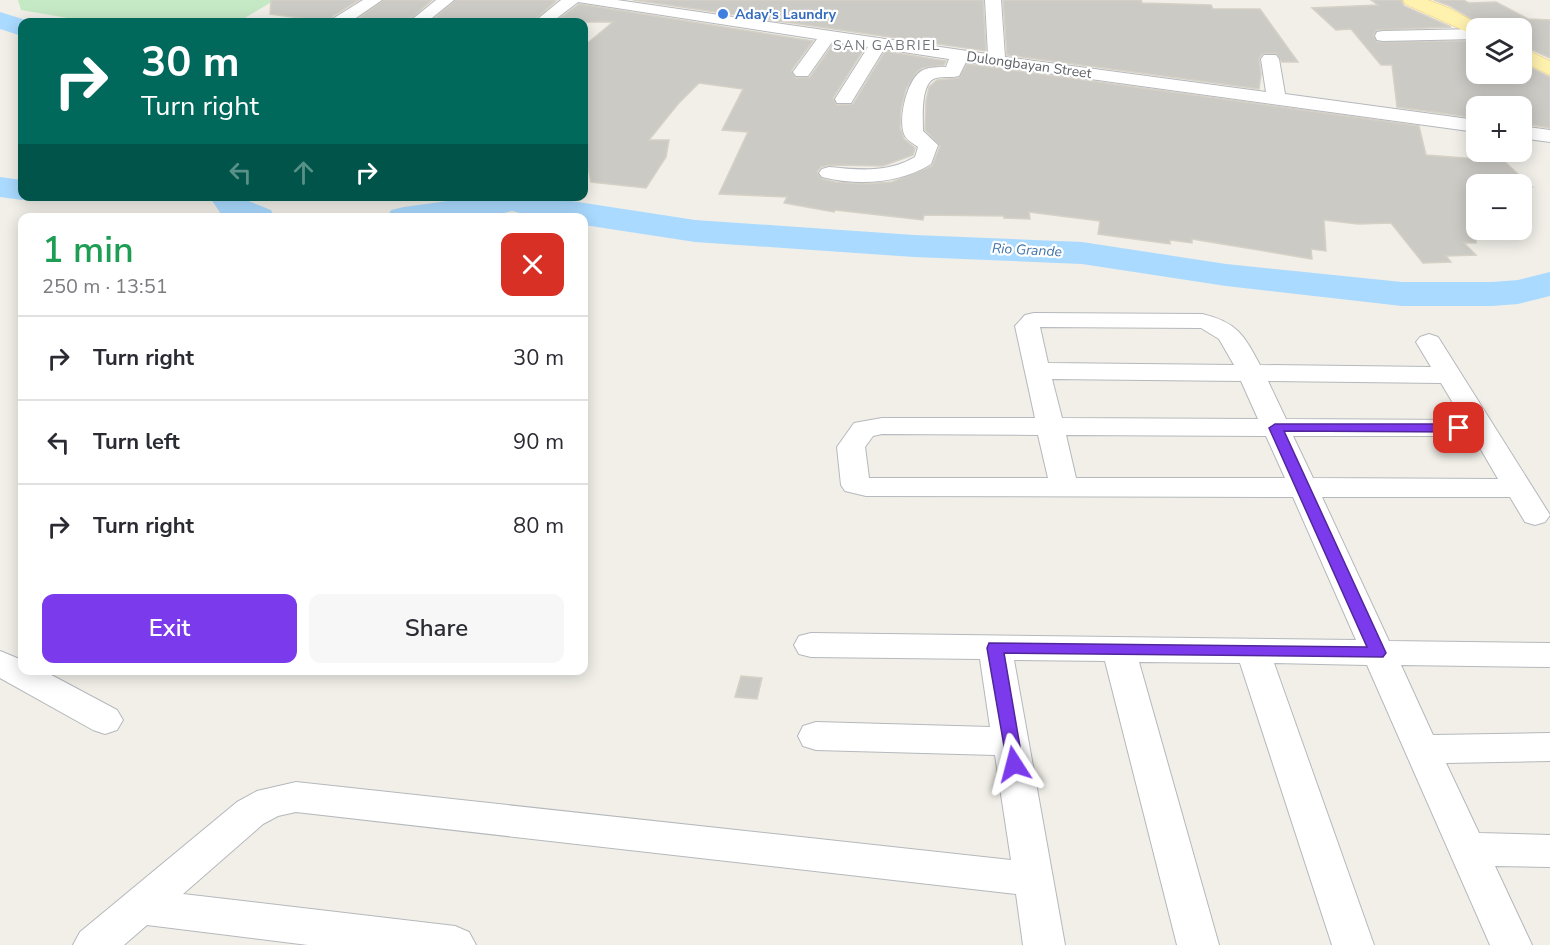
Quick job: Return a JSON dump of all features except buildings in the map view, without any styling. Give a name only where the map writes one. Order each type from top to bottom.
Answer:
[{"type":"main road","points":[[1412,0],[1442,12],[1466,26]]},
{"type":"main road","points":[[1532,59],[1550,69]]},
{"type":"street","points":[[346,18],[374,0]]},
{"type":"street","points":[[422,18],[446,0]]},
{"type":"street","points":[[547,18],[572,0]]},
{"type":"street","points":[[993,0],[997,61]]},
{"type":"street","name":"Dulongbayan Street","points":[[585,8],[605,3],[827,37],[1466,125]]},
{"type":"street","points":[[721,22],[734,7]]},
{"type":"street","points":[[1383,36],[1466,32]]},
{"type":"street","points":[[802,72],[827,37]]},
{"type":"street","points":[[844,99],[879,44]]},
{"type":"street","points":[[829,173],[878,176],[901,171],[924,160],[928,145],[914,135],[913,131],[916,92],[921,80],[928,75],[953,72],[960,55]]},
{"type":"street","points":[[1270,59],[1276,99]]},
{"type":"street","points":[[1532,134],[1550,136]]},
{"type":"street","points":[[1065,487],[1027,326],[1034,320],[1202,321],[1218,324],[1228,332],[1251,373],[1511,945]]},
{"type":"street","points":[[1429,342],[1535,515]]},
{"type":"street","points":[[1037,371],[1449,375]]},
{"type":"street","points":[[1482,428],[882,426],[864,429],[851,447],[855,485],[866,487],[1518,488]]},
{"type":"street","points":[[811,645],[1550,655]]},
{"type":"street","points":[[995,648],[1044,945]]},
{"type":"street","points":[[1119,649],[1198,945]]},
{"type":"street","points":[[1252,651],[1353,945]]},
{"type":"street","points":[[0,663],[18,673]]},
{"type":"street","points":[[22,675],[105,720]]},
{"type":"street","points":[[816,736],[1010,741]]},
{"type":"street","points":[[1422,749],[1550,747]]},
{"type":"street","points":[[94,945],[250,813],[270,802],[296,797],[1033,879]]},
{"type":"street","points":[[1467,849],[1550,851]]},
{"type":"street","points":[[138,906],[454,945]]},
{"type":"green space","points":[[18,0],[275,0],[245,18],[68,18],[21,10]]},
{"type":"waterway","name":"Rio Grande","points":[[0,20],[18,27]]},
{"type":"waterway","points":[[0,187],[18,189]]},
{"type":"waterway","points":[[229,201],[233,207],[247,213]]},
{"type":"waterway","points":[[443,213],[512,201]]},
{"type":"waterway","name":"Rio Grande","points":[[512,201],[573,213]]},
{"type":"waterway","name":"Rio Grande","points":[[588,215],[695,231],[914,246],[1082,253],[1226,275],[1402,294],[1492,294],[1518,292],[1550,284]]},
{"type":"place","name":"Aday's Laundry","points":[[723,14]]},
{"type":"district","name":"SAN GABRIEL","points":[[887,45]]},
{"type":"route","points":[[1014,764],[995,648],[1378,653],[1275,428],[1459,428]]}]
